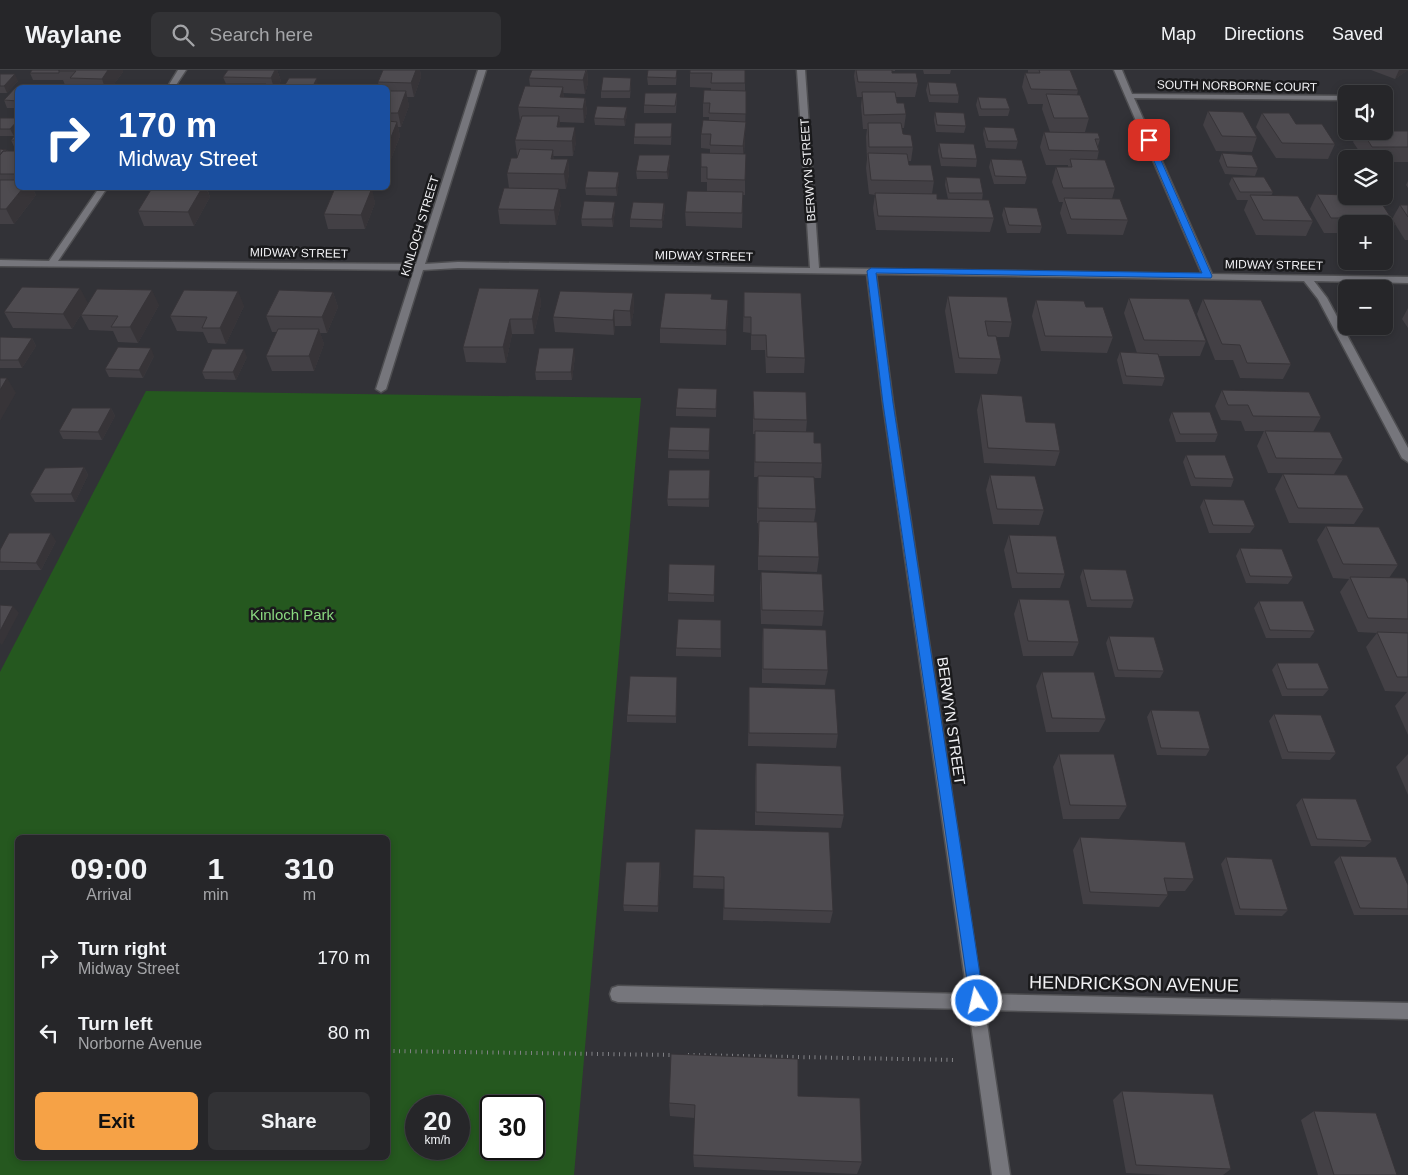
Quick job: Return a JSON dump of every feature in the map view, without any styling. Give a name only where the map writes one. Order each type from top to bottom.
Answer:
[{"type":"street","points":[[172,85],[182,70]]},
{"type":"street","name":"KINLOCH STREET","points":[[381,389],[482,70]]},
{"type":"street","name":"BERWYN STREET","points":[[801,70],[815,270]]},
{"type":"street","points":[[1118,70],[1208,276]]},
{"type":"street","name":"SOUTH NORBORNE COURT","points":[[1129,96],[1338,98]]},
{"type":"street","points":[[52,264],[102,190]]},
{"type":"street","name":"MIDWAY STREET","points":[[0,263],[420,267],[458,265],[1408,280]]},
{"type":"street","name":"BERWYN STREET","points":[[871,271],[889,413],[986,1062],[1001,1175]]},
{"type":"street","points":[[1306,278],[1322,298],[1408,458]]},
{"type":"street","name":"HENDRICKSON AVENUE","points":[[618,994],[1408,1011]]},
{"type":"path","points":[[390,1050],[923,1058],[986,1062]]},
{"type":"green space","name":"Kinloch Park","points":[[146,391],[641,398],[574,1175],[0,1175],[0,672]]},
{"type":"building","points":[[32,70],[59,70],[59,73],[30,73]]},
{"type":"building","points":[[59,70],[108,70],[102,79],[70,78],[76,71]]},
{"type":"building","points":[[228,70],[275,70],[271,78],[223,77]]},
{"type":"building","points":[[383,70],[416,70],[411,83],[378,82]]},
{"type":"building","points":[[532,70],[586,70],[583,80],[529,78]]},
{"type":"building","points":[[648,70],[677,70],[676,78],[647,77]]},
{"type":"building","points":[[690,70],[745,70],[745,83],[711,83],[712,73],[690,73]]},
{"type":"building","points":[[856,70],[892,70],[892,73],[916,73],[918,83],[858,82]]},
{"type":"building","points":[[1039,70],[1070,70],[1078,90],[1031,89],[1025,73],[1040,73]]},
{"type":"building","points":[[0,74],[15,74],[4,86],[0,86]]},
{"type":"building","points":[[603,77],[631,78],[630,91],[601,91]]},
{"type":"building","points":[[289,78],[317,78],[314,85],[285,85]]},
{"type":"building","points":[[928,82],[956,83],[959,95],[930,95]]},
{"type":"building","points":[[222,84],[266,84],[266,85]]},
{"type":"building","points":[[525,86],[563,87],[560,97],[585,98],[583,109],[518,107]]},
{"type":"building","points":[[15,88],[15,101],[4,100]]},
{"type":"building","points":[[704,90],[746,91],[746,114],[709,113],[710,103],[703,103]]},
{"type":"building","points":[[390,91],[406,91],[398,113],[390,113]]},
{"type":"building","points":[[862,92],[895,92],[897,103],[904,103],[906,114],[864,115]]},
{"type":"building","points":[[645,93],[677,93],[675,106],[644,105]]},
{"type":"building","points":[[1046,94],[1080,95],[1089,118],[1054,118]]},
{"type":"building","points":[[978,97],[1006,98],[1010,109],[981,109]]},
{"type":"building","points":[[597,106],[627,107],[624,119],[594,118]]},
{"type":"building","points":[[1208,111],[1243,112],[1257,137],[1222,136]]},
{"type":"building","points":[[935,112],[964,113],[966,126],[937,125]]},
{"type":"building","points":[[1262,113],[1289,113],[1296,124],[1322,124],[1335,144],[1282,143]]},
{"type":"building","points":[[522,116],[559,116],[557,127],[575,127],[572,141],[515,140]]},
{"type":"building","points":[[0,118],[15,118],[15,123],[10,129],[0,129]]},
{"type":"building","points":[[703,120],[746,122],[743,146],[710,145],[711,134],[701,134]]},
{"type":"building","points":[[390,121],[397,122],[390,140]]},
{"type":"building","points":[[635,123],[672,123],[671,137],[634,137]]},
{"type":"building","points":[[868,123],[901,123],[903,134],[911,135],[913,147],[869,147]]},
{"type":"building","points":[[984,127],[1014,128],[1018,141],[988,141]]},
{"type":"building","points":[[1393,131],[1408,131],[1408,147],[1372,147],[1368,140],[1393,140]]},
{"type":"building","points":[[1044,132],[1098,133],[1100,139],[1095,139],[1099,151],[1049,150]]},
{"type":"building","points":[[939,143],[974,144],[977,159],[942,158]]},
{"type":"building","points":[[0,149],[7,150],[3,151],[0,155]]},
{"type":"building","points":[[520,149],[553,150],[551,159],[568,159],[564,174],[507,173],[511,158],[517,158]]},
{"type":"building","points":[[3,151],[15,151],[15,174],[0,174],[0,155]]},
{"type":"building","points":[[701,153],[746,154],[745,180],[707,179],[707,167],[701,167]]},
{"type":"building","points":[[868,153],[907,154],[909,165],[931,165],[934,181],[871,180]]},
{"type":"building","points":[[1222,153],[1252,155],[1258,168],[1227,167]]},
{"type":"building","points":[[639,155],[670,155],[667,172],[636,171]]},
{"type":"building","points":[[991,159],[1022,160],[1027,177],[995,176]]},
{"type":"building","points":[[1070,159],[1105,160],[1115,188],[1063,188],[1056,167],[1072,167]]},
{"type":"building","points":[[588,171],[619,172],[616,188],[585,188]]},
{"type":"building","points":[[946,177],[980,178],[983,193],[949,193]]},
{"type":"building","points":[[1232,177],[1264,177],[1273,192],[1240,192]]},
{"type":"building","points":[[0,180],[15,180],[15,190],[21,190],[6,209],[0,209]]},
{"type":"building","points":[[504,188],[559,189],[554,210],[498,209]]},
{"type":"building","points":[[151,190],[201,190],[188,212],[138,211]]},
{"type":"building","points":[[334,190],[371,190],[361,215],[324,214]]},
{"type":"building","points":[[687,191],[743,192],[742,213],[685,212]]},
{"type":"building","points":[[875,193],[937,194],[937,199],[989,200],[994,218],[878,216]]},
{"type":"building","points":[[1317,194],[1338,195],[1338,205],[1383,205],[1389,215],[1338,215],[1338,218],[1331,218]]},
{"type":"building","points":[[1250,195],[1298,196],[1313,221],[1263,220]]},
{"type":"building","points":[[1064,198],[1120,199],[1128,220],[1071,219]]},
{"type":"building","points":[[584,201],[615,202],[612,219],[581,219]]},
{"type":"building","points":[[633,202],[664,203],[662,220],[630,219]]},
{"type":"building","points":[[1400,205],[1408,205],[1408,217]]},
{"type":"building","points":[[1004,207],[1037,208],[1042,226],[1009,225]]},
{"type":"building","points":[[22,287],[80,288],[63,314],[4,312]]},
{"type":"building","points":[[479,288],[539,289],[532,319],[510,319],[503,347],[463,347]]},
{"type":"building","points":[[97,289],[152,290],[130,327],[111,327],[118,316],[81,315]]},
{"type":"building","points":[[184,290],[238,291],[220,328],[202,328],[207,317],[170,316]]},
{"type":"building","points":[[279,290],[333,292],[322,317],[266,316]]},
{"type":"building","points":[[560,291],[633,293],[630,311],[614,310],[613,320],[553,317]]},
{"type":"building","points":[[744,292],[801,293],[805,358],[767,357],[766,335],[751,335],[751,317],[744,317]]},
{"type":"building","points":[[665,293],[712,294],[711,299],[728,300],[726,330],[660,328]]},
{"type":"building","points":[[948,296],[1007,297],[1012,322],[985,321],[988,336],[996,336],[1001,359],[959,358]]},
{"type":"building","points":[[1129,298],[1189,299],[1206,341],[1144,340]]},
{"type":"building","points":[[1203,299],[1261,300],[1291,364],[1247,363],[1240,345],[1222,344]]},
{"type":"building","points":[[1036,300],[1084,301],[1086,307],[1103,307],[1113,337],[1045,336]]},
{"type":"building","points":[[278,329],[319,329],[309,356],[266,356]]},
{"type":"building","points":[[0,337],[32,338],[18,360],[0,360]]},
{"type":"building","points":[[118,347],[151,348],[139,370],[105,369]]},
{"type":"building","points":[[539,348],[574,348],[571,372],[535,372]]},
{"type":"building","points":[[212,349],[244,349],[233,372],[202,372]]},
{"type":"building","points":[[1120,352],[1158,354],[1165,378],[1126,376]]},
{"type":"building","points":[[0,378],[7,378],[0,390]]},
{"type":"building","points":[[678,388],[717,389],[716,409],[676,408]]},
{"type":"building","points":[[1222,390],[1309,392],[1321,417],[1253,416],[1248,405],[1228,405]]},
{"type":"building","points":[[753,391],[806,392],[807,420],[754,419]]},
{"type":"building","points":[[981,394],[1022,396],[1026,422],[1055,423],[1060,451],[988,448]]},
{"type":"building","points":[[72,408],[111,408],[98,432],[59,431]]},
{"type":"building","points":[[1172,412],[1210,412],[1218,434],[1180,434]]},
{"type":"building","points":[[670,427],[710,428],[709,451],[668,450]]},
{"type":"building","points":[[755,431],[814,432],[814,443],[821,443],[822,463],[755,462]]},
{"type":"building","points":[[1265,431],[1330,432],[1343,459],[1276,458]]},
{"type":"building","points":[[1186,455],[1225,455],[1234,479],[1195,478]]},
{"type":"building","points":[[84,467],[71,494],[30,494],[45,468]]},
{"type":"building","points":[[669,470],[710,470],[709,499],[667,499]]},
{"type":"building","points":[[1283,474],[1347,475],[1364,509],[1298,508]]},
{"type":"building","points":[[990,475],[1035,476],[1044,510],[997,509]]},
{"type":"building","points":[[758,476],[814,477],[816,509],[758,508]]},
{"type":"building","points":[[1204,499],[1244,500],[1255,526],[1213,525]]},
{"type":"building","points":[[759,521],[817,522],[819,557],[758,556]]},
{"type":"building","points":[[1326,526],[1379,527],[1398,565],[1343,564]]},
{"type":"building","points":[[9,533],[51,533],[36,563],[0,562],[0,550]]},
{"type":"building","points":[[1009,535],[1056,536],[1065,574],[1017,573]]},
{"type":"building","points":[[1240,548],[1282,549],[1293,577],[1250,576]]},
{"type":"building","points":[[669,564],[715,565],[714,595],[668,593]]},
{"type":"building","points":[[1083,569],[1126,570],[1134,600],[1091,600]]},
{"type":"building","points":[[761,572],[822,574],[824,611],[762,610]]},
{"type":"building","points":[[1350,577],[1405,578],[1408,583],[1408,619],[1368,618]]},
{"type":"building","points":[[1019,599],[1069,600],[1079,642],[1028,641]]},
{"type":"building","points":[[1259,601],[1303,601],[1315,631],[1270,630]]},
{"type":"building","points":[[0,605],[13,606],[0,631]]},
{"type":"building","points":[[678,619],[721,620],[721,649],[676,648]]},
{"type":"building","points":[[763,628],[826,630],[828,670],[763,669]]},
{"type":"building","points":[[1377,632],[1408,633],[1408,677],[1397,677]]},
{"type":"building","points":[[1109,636],[1154,637],[1164,671],[1118,670]]},
{"type":"building","points":[[1277,663],[1318,663],[1329,689],[1287,689]]},
{"type":"building","points":[[1042,672],[1094,672],[1106,719],[1052,718]]},
{"type":"building","points":[[630,676],[677,677],[676,716],[627,715]]},
{"type":"building","points":[[749,687],[835,689],[838,734],[749,733]]},
{"type":"building","points":[[1151,710],[1199,711],[1210,749],[1161,748]]},
{"type":"building","points":[[1274,714],[1321,715],[1336,753],[1288,752]]},
{"type":"building","points":[[1059,754],[1114,754],[1127,806],[1070,805]]},
{"type":"building","points":[[756,763],[841,766],[844,815],[756,812]]},
{"type":"building","points":[[1302,798],[1356,799],[1372,841],[1317,839]]},
{"type":"building","points":[[695,829],[829,832],[833,911],[724,908],[724,877],[693,876]]},
{"type":"building","points":[[1080,837],[1185,842],[1194,879],[1164,878],[1168,895],[1090,892]]},
{"type":"building","points":[[1340,856],[1396,857],[1408,885],[1408,909],[1360,908]]},
{"type":"building","points":[[1226,857],[1272,859],[1288,910],[1240,909]]},
{"type":"building","points":[[626,862],[660,862],[658,906],[623,905]]},
{"type":"building","points":[[671,1054],[798,1059],[798,1096],[860,1098],[862,1162],[693,1155],[695,1105],[669,1103]]},
{"type":"building","points":[[1122,1091],[1213,1094],[1231,1169],[1136,1165]]},
{"type":"building","points":[[1314,1111],[1376,1113],[1397,1175],[1334,1175]]},
{"type":"route","points":[[977,1001],[888,403],[871,271],[1208,276],[1149,140]]}]
